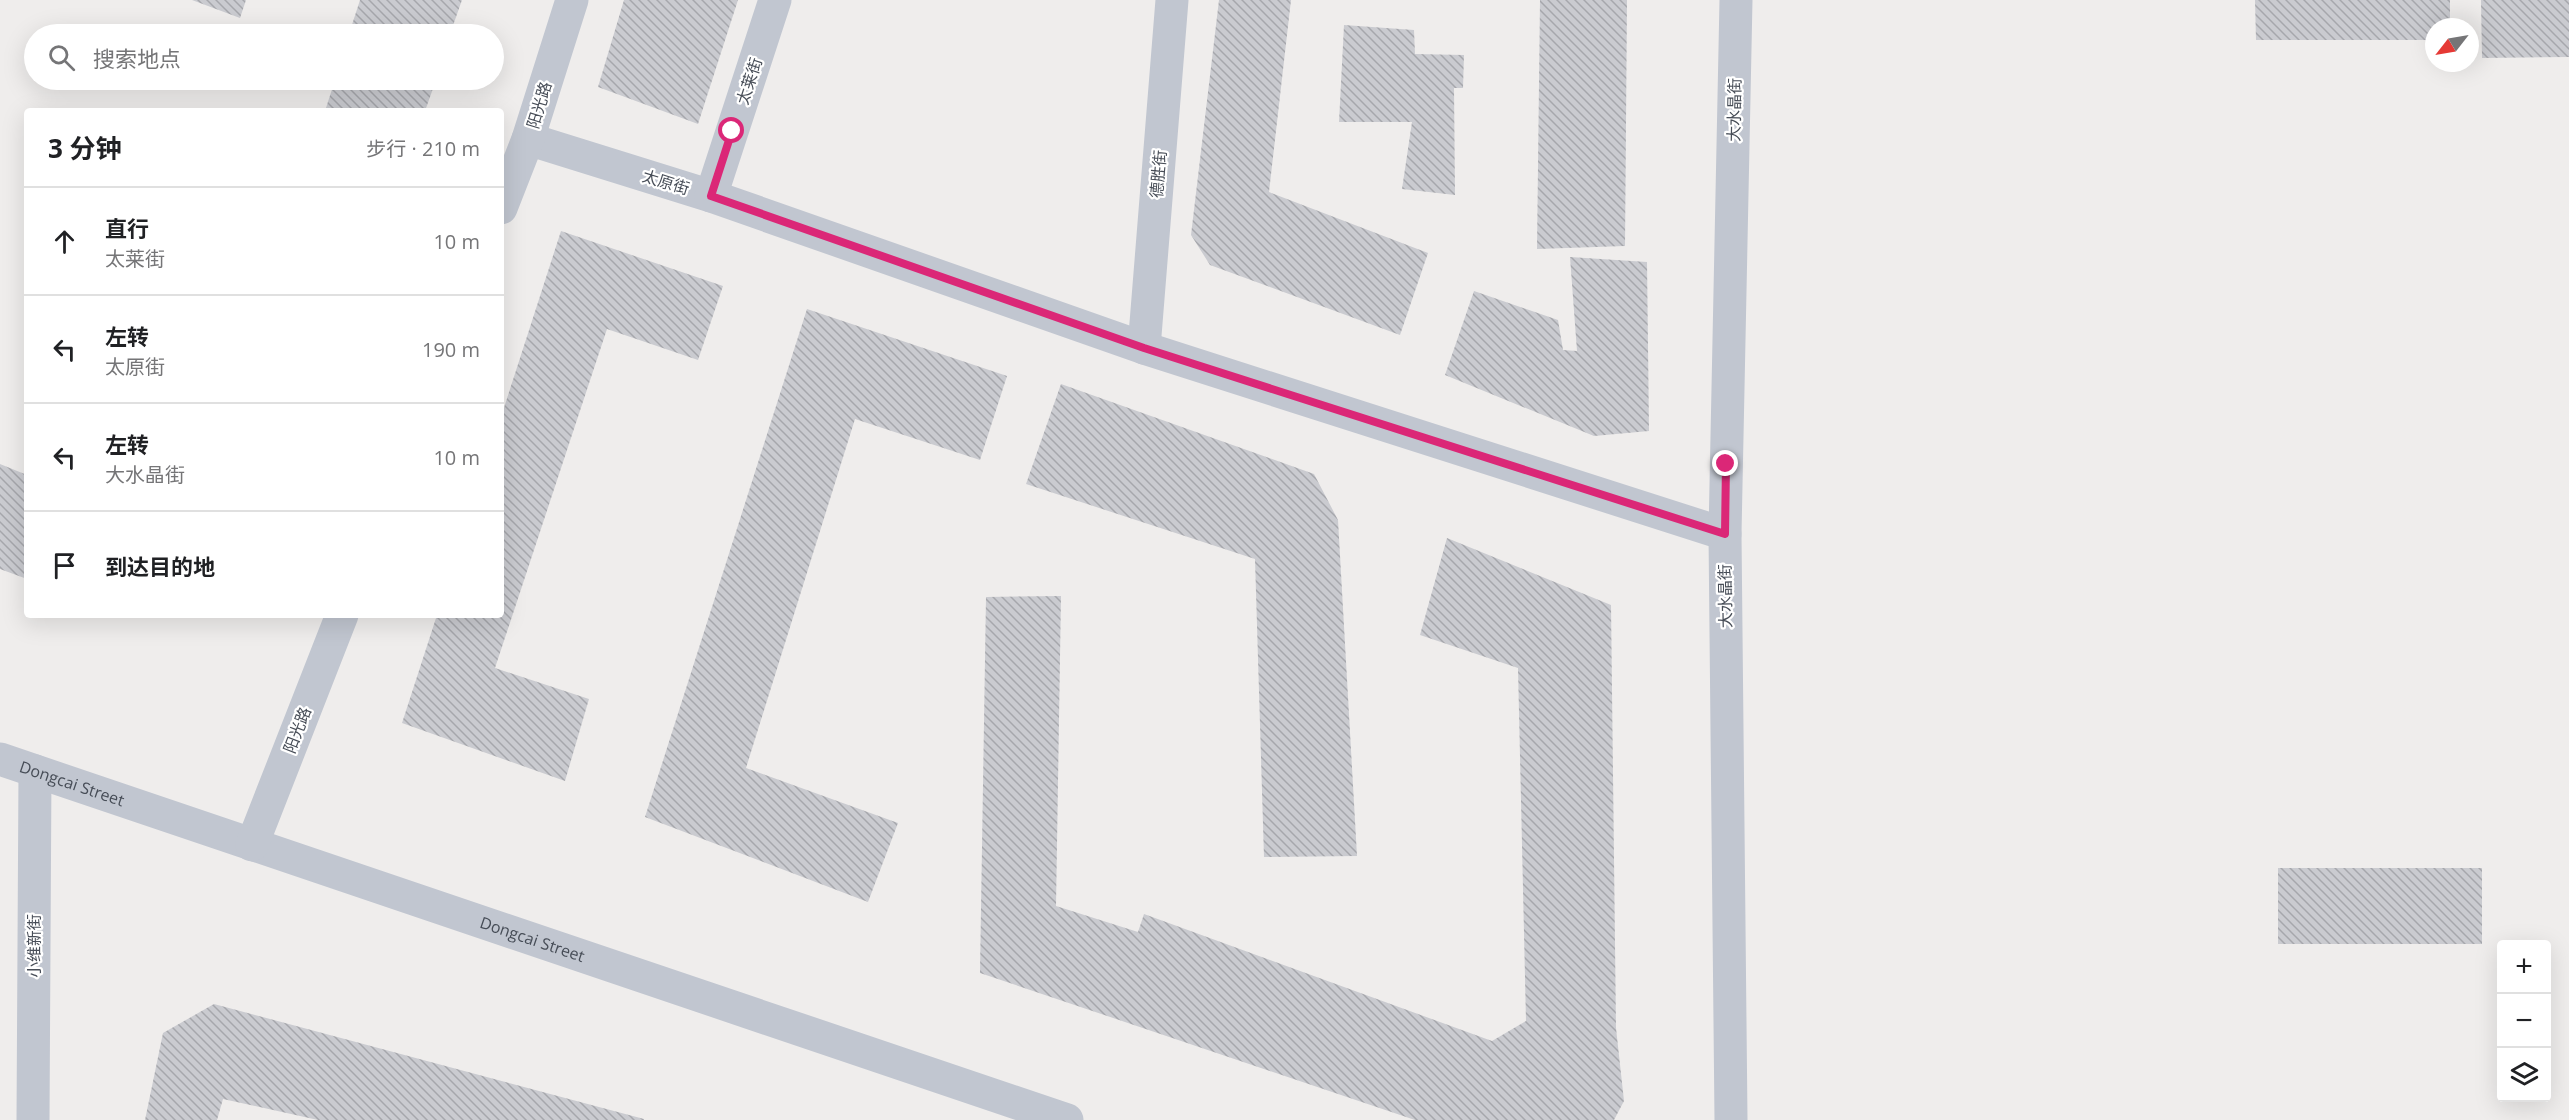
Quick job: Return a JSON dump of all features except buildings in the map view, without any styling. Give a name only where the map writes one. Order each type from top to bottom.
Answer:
[{"type":"street","name":"阳光路","points":[[504,200],[528,139],[572,0]]},
{"type":"street","name":"太莱街","points":[[711,196],[775,0]]},
{"type":"street","name":"德胜街","points":[[1144,348],[1172,0]]},
{"type":"street","name":"大水晶街","points":[[1731,1120],[1725,534],[1736,0]]},
{"type":"street","name":"太原街","points":[[528,139],[711,196],[1144,348],[1725,534]]},
{"type":"street","name":"阳光路","points":[[252,845],[341,618]]},
{"type":"street","name":"Dongcai Street","points":[[0,759],[1067,1120]]},
{"type":"street","name":"小维新街","points":[[33,1120],[35,771]]},
{"type":"route","points":[[732,131],[711,196],[1144,348],[1725,534],[1726,464]]}]
